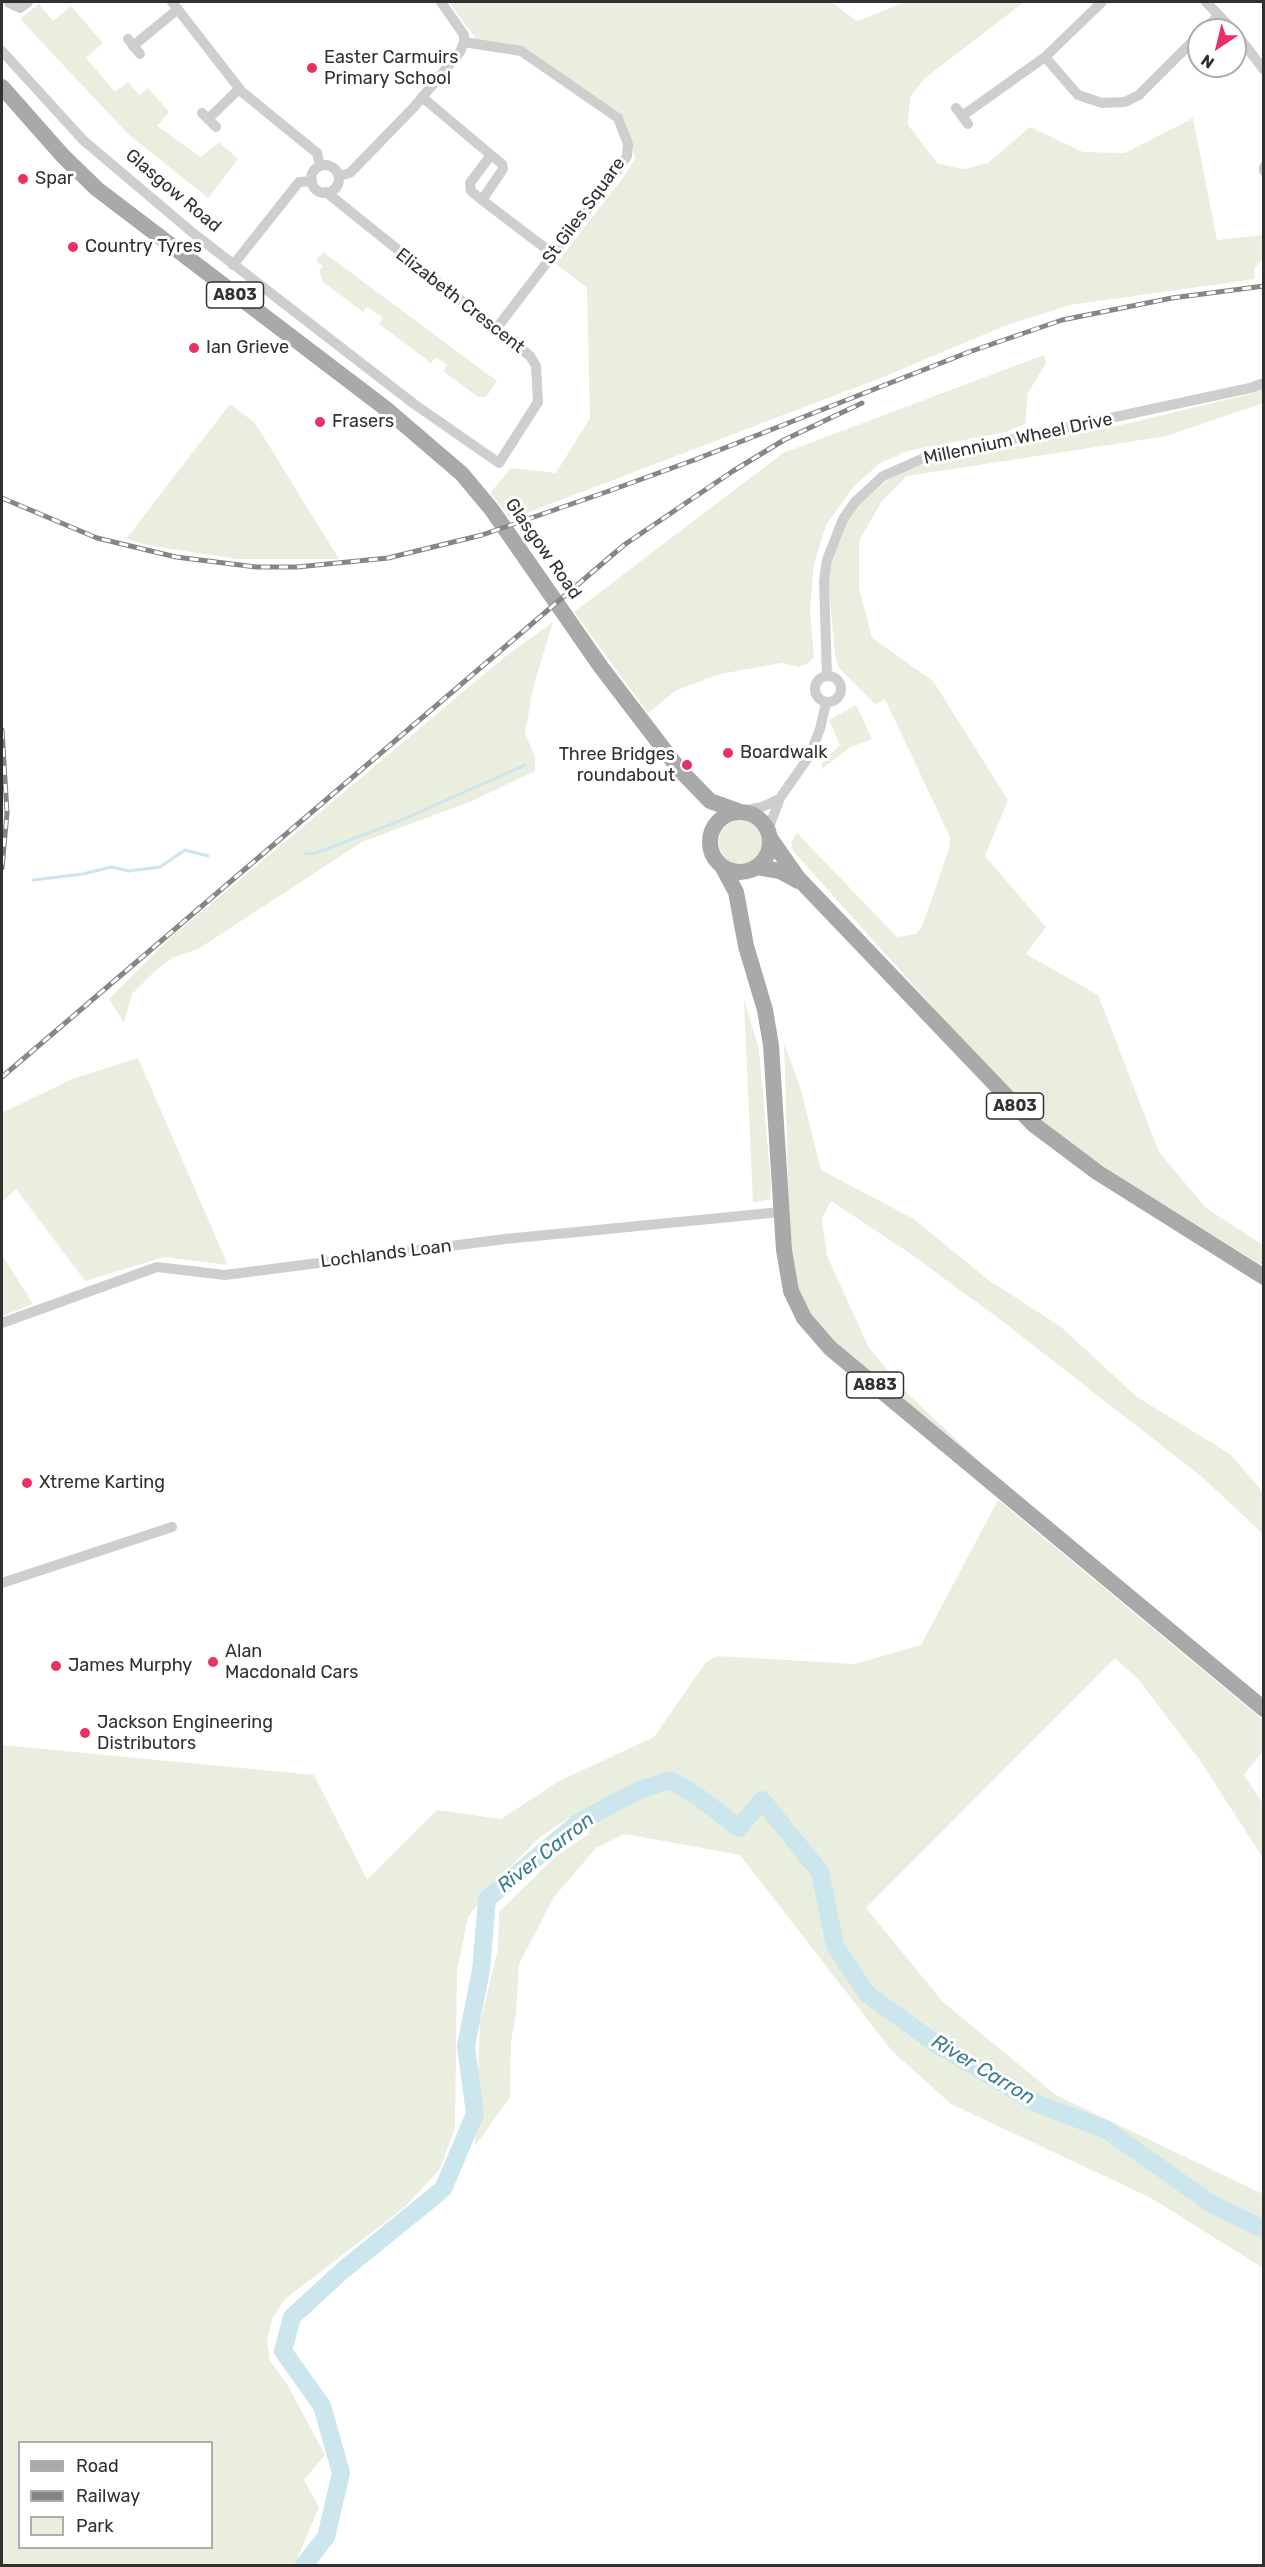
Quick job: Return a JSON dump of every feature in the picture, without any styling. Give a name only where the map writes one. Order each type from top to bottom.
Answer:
[{"type":"main road","name":"Glasgow Road","points":[[2,87],[63,156],[97,189],[417,433],[478,492],[601,667],[653,736],[699,791]]},
{"type":"main road","name":"A803","points":[[699,791],[717,805],[741,811]]},
{"type":"main road","name":"A803","points":[[699,791],[709,809],[712,829]]},
{"type":"main road","points":[[741,811],[758,817],[769,834],[768,854],[754,868],[743,893],[741,919],[734,885],[714,857],[710,846],[712,829],[723,817],[741,811]]},
{"type":"main road","name":"A803","points":[[769,834],[807,886],[1033,1125],[1097,1172],[1263,1277]]},
{"type":"main road","points":[[722,866],[739,872],[754,868]]},
{"type":"main road","name":"A803","points":[[754,868],[787,874],[807,886]]},
{"type":"main road","name":"A883","points":[[741,919],[765,1010],[771,1045],[786,1267],[793,1298],[804,1318],[830,1348],[1263,1709]]},
{"type":"street","points":[[6,4],[20,8],[28,2]]},
{"type":"street","points":[[339,176],[350,173],[422,97],[460,52],[464,34],[441,2]]},
{"type":"street","points":[[962,116],[1045,57],[1102,2]]},
{"type":"street","points":[[1206,2],[1222,18]]},
{"type":"street","points":[[134,46],[175,5],[239,89],[317,153],[320,166]]},
{"type":"street","points":[[1216,18],[1219,15]]},
{"type":"street","name":"St Giles Square","points":[[464,42],[521,51],[618,118],[628,144],[627,156],[496,329]]},
{"type":"street","points":[[1045,57],[1078,95],[1102,103],[1125,102],[1138,95],[1187,47]]},
{"type":"street","points":[[1247,48],[1263,70]]},
{"type":"street","name":"Glasgow Road","points":[[2,51],[83,140],[233,265],[414,404],[499,463]]},
{"type":"street","points":[[209,120],[239,89]]},
{"type":"street","points":[[422,97],[502,164],[503,170],[482,200]]},
{"type":"street","points":[[491,155],[470,183],[471,191],[553,254]]},
{"type":"street","points":[[330,165],[339,176],[335,189],[326,192],[315,188],[312,181],[314,171],[320,166],[330,165]]},
{"type":"street","points":[[233,265],[299,182],[312,181]]},
{"type":"street","name":"Elizabeth Crescent","points":[[326,192],[530,356],[536,366],[538,402],[499,463]]},
{"type":"street","points":[[322,360],[335,344]]},
{"type":"street","name":"Millennium Wheel Drive","points":[[828,676],[824,581],[827,560],[843,519],[855,502],[883,476],[924,458],[1241,390],[1263,383]]},
{"type":"street","points":[[828,676],[838,681],[841,692],[837,699],[826,703],[818,699],[814,691],[816,682],[828,676]]},
{"type":"street","points":[[741,811],[762,807],[780,798],[797,778],[810,755],[820,729],[826,703]]},
{"type":"street","points":[[769,834],[780,798]]},
{"type":"street","name":"Lochlands Loan","points":[[2,1323],[157,1267],[225,1275],[505,1239],[781,1212]]},
{"type":"street","points":[[2,1583],[172,1527]]},
{"type":"green space","points":[[449,2],[831,2],[857,21],[906,2],[1024,2],[924,79],[910,97],[908,125],[938,164],[964,169],[988,163],[1030,127],[1083,152],[1125,153],[1193,118],[1217,240],[1263,235],[1263,258],[1254,269],[1255,279],[1070,305],[1007,325],[883,377],[511,519],[490,493],[511,468],[556,473],[590,418],[587,288],[556,264],[625,175],[635,158],[624,119],[522,47],[477,40]]},
{"type":"green space","points":[[39,4],[53,21],[71,6],[103,43],[86,58],[115,92],[128,82],[139,95],[148,88],[169,112],[157,126],[201,157],[219,142],[238,159],[208,198],[128,134],[20,19]]},
{"type":"green space","points":[[323,252],[497,381],[486,397],[478,397],[443,371],[447,365],[436,357],[431,363],[379,324],[383,318],[367,307],[363,312],[323,282],[319,271],[323,266],[316,261]]},
{"type":"green space","points":[[1044,355],[1046,363],[1028,393],[1025,424],[1006,432],[907,451],[879,464],[854,486],[826,525],[814,564],[810,610],[814,657],[808,663],[799,667],[782,663],[720,674],[677,690],[648,713],[574,612],[783,453]]},
{"type":"green space","points":[[1263,387],[1263,403],[1167,436],[907,476],[882,501],[859,541],[859,588],[872,638],[933,681],[1008,800],[985,856],[1046,927],[1026,954],[1098,995],[1159,1152],[1206,1208],[1263,1245],[1263,1266],[1132,1185],[1044,1126],[1011,1094],[793,851],[791,843],[797,833],[897,937],[916,934],[922,927],[949,849],[950,837],[885,699],[876,704],[873,702],[839,668],[835,655],[828,575],[842,527],[856,507],[890,478],[912,467],[1130,423],[1250,394]]},
{"type":"green space","points":[[230,404],[255,423],[339,559],[237,559],[151,546],[126,539]]},
{"type":"green space","points":[[553,622],[533,688],[525,734],[535,756],[535,771],[472,801],[362,842],[198,949],[174,957],[155,971],[132,994],[124,1023],[109,999],[166,942],[502,659]]},
{"type":"green space","points":[[856,705],[872,739],[849,748],[822,769],[822,763],[840,745],[829,720]]},
{"type":"green space","points":[[741,820],[750,821],[757,826],[762,833],[762,851],[757,858],[750,863],[741,864],[732,863],[725,858],[720,851],[719,842],[720,833],[725,826],[732,821]]},
{"type":"green space","points":[[744,1000],[759,1049],[771,1184],[770,1199],[753,1203]]},
{"type":"green space","points":[[784,1043],[800,1087],[821,1170],[914,1219],[987,1279],[1061,1327],[1137,1397],[1230,1454],[1263,1492],[1263,1534],[1202,1477],[1006,1324],[911,1254],[831,1201],[822,1219],[827,1256],[869,1348],[907,1393],[983,1465],[833,1341],[815,1321],[801,1298],[794,1274],[790,1244]]},
{"type":"green space","points":[[138,1058],[228,1265],[164,1257],[85,1281],[16,1189],[2,1202],[2,1113],[72,1079]]},
{"type":"green space","points":[[2,1255],[33,1304],[2,1316]]},
{"type":"green space","points":[[998,1500],[1263,1720],[1263,1751],[1244,1775],[1263,1804],[1263,1858],[1199,1759],[1139,1680],[1115,1658],[866,1908],[943,2002],[1056,2095],[1263,2194],[1263,2268],[1151,2198],[951,2104],[892,2051],[740,1855],[625,1834],[596,1848],[554,1897],[519,1964],[516,2014],[511,2041],[510,2097],[475,2146],[480,2023],[498,1949],[499,1912],[556,1856],[589,1834],[578,1812],[540,1837],[494,1883],[468,1917],[457,1971],[455,2128],[440,2169],[405,2207],[285,2299],[272,2319],[267,2341],[270,2361],[288,2386],[325,2455],[304,2480],[319,2507],[295,2564],[2,2565],[2,1745],[314,1775],[367,1880],[437,1810],[501,1819],[561,1780],[654,1737],[706,1662],[717,1656],[855,1664],[921,1645]]},
{"type":"waterway","points":[[305,854],[316,853],[397,822],[525,765]]},
{"type":"waterway","points":[[33,880],[83,874],[111,867],[129,871],[160,867],[185,850],[208,856]]},
{"type":"waterway","name":"River Carron","points":[[303,2566],[326,2537],[341,2473],[322,2406],[283,2351],[292,2317],[342,2271],[443,2189],[475,2114],[466,2046],[481,1970],[487,1899],[579,1822],[639,1790],[670,1780],[697,1796],[739,1828],[762,1800],[820,1872],[835,1946],[867,1994],[935,2043],[1038,2104],[1107,2130],[1213,2205],[1264,2229]]},
{"type":"railway","points":[[2,498],[97,538],[176,557],[256,567],[297,567],[388,558],[482,535],[609,491],[969,352],[1062,320],[1172,298],[1264,286]]},
{"type":"railway","points":[[2,1077],[624,545],[733,471],[784,440],[862,403]]},
{"type":"railway","points":[[2,730],[7,813],[2,868]]},
{"type":"place","name":"Easter Carmuirs Primary School","points":[[312,68]]},
{"type":"place","name":"Spar","points":[[23,179]]},
{"type":"place","name":"Country Tyres","points":[[73,247]]},
{"type":"place","name":"Ian Grieve","points":[[194,348]]},
{"type":"place","name":"Frasers","points":[[320,422]]},
{"type":"place","name":"Boardwalk","points":[[728,753]]},
{"type":"place","name":"Three Bridges roundabout","points":[[687,765]]},
{"type":"place","name":"Xtreme Karting","points":[[27,1483]]},
{"type":"place","name":"Alan Macdonald Cars","points":[[213,1662]]},
{"type":"place","name":"James Murphy","points":[[56,1666]]},
{"type":"place","name":"Jackson Engineering Distributors","points":[[85,1733]]}]
